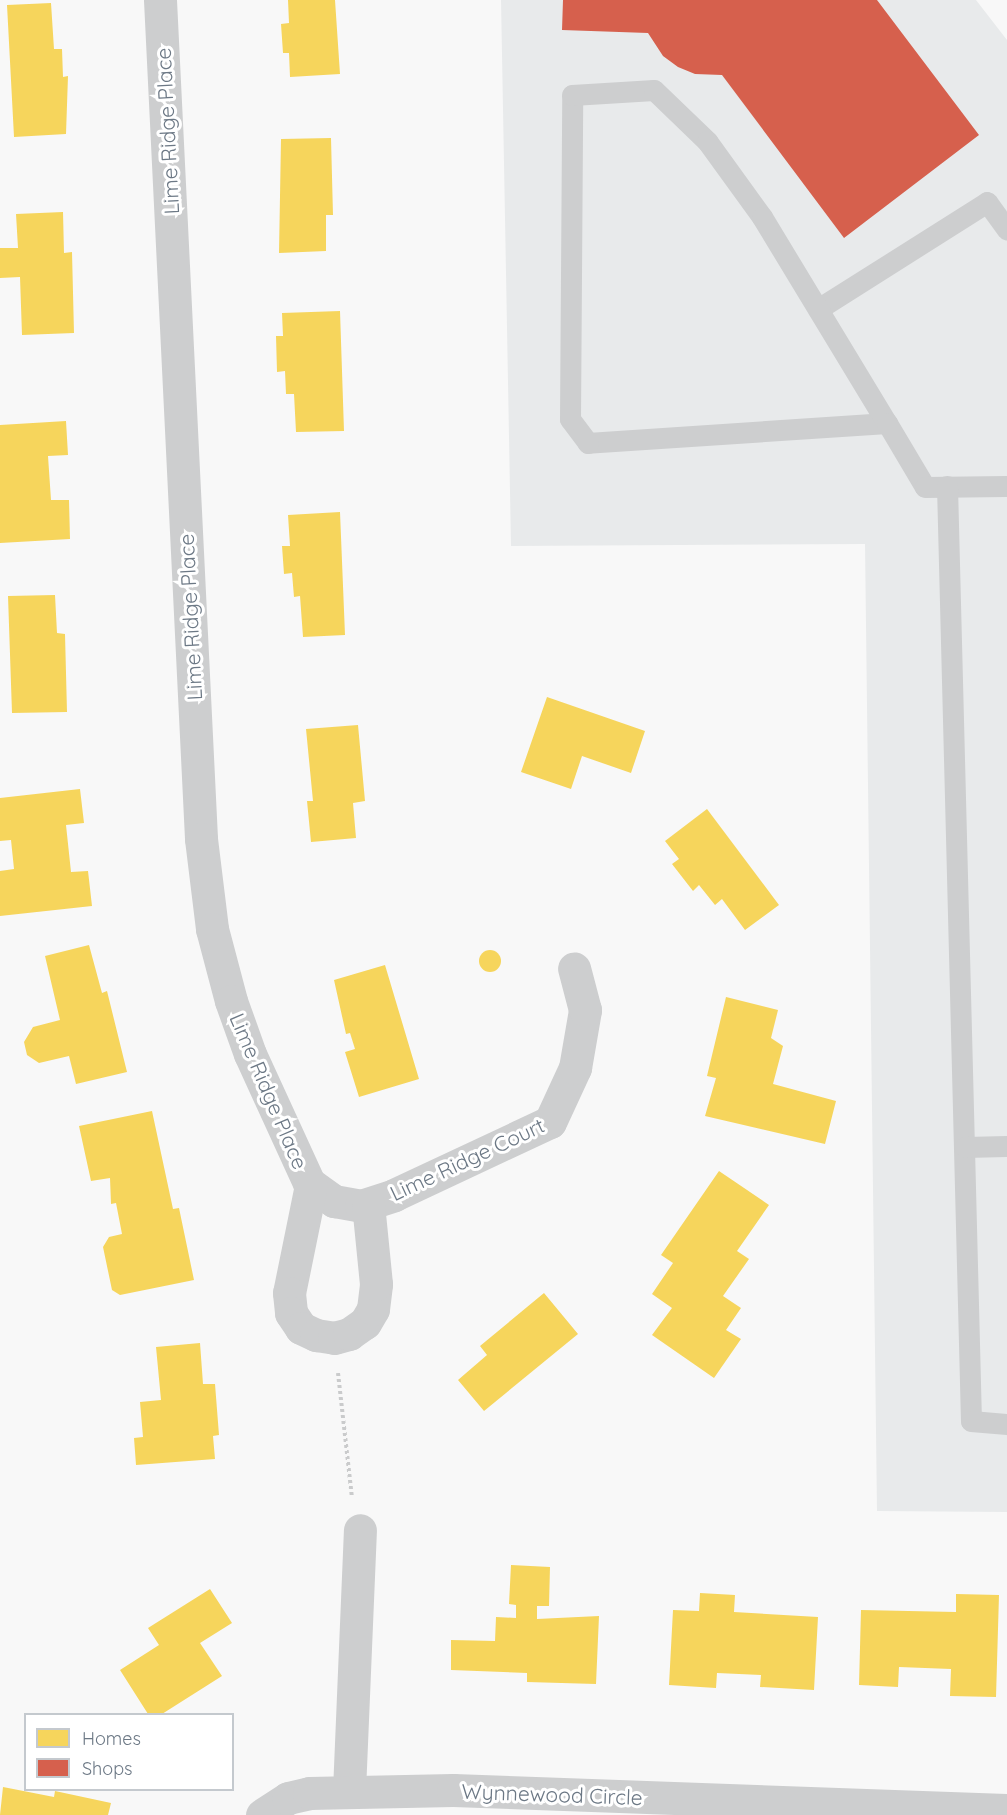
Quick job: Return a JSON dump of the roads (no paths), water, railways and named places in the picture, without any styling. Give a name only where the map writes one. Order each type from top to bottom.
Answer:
[{"type":"street","name":"Lime Ridge Place","points":[[160,0],[201,839],[212,929],[231,1001],[250,1054],[294,1155],[322,1193]]},
{"type":"street","name":"Lime Ridge Court","points":[[322,1193],[350,1206],[368,1204],[550,1122],[575,1068],[585,1010],[574,968]]},
{"type":"street","points":[[322,1193],[289,1293],[291,1313],[301,1328],[334,1338],[349,1334],[365,1323],[373,1309],[376,1284],[368,1204]]},
{"type":"street","points":[[349,1791],[360,1530]]},
{"type":"street","name":"Wynnewood Circle","points":[[262,1815],[288,1798],[349,1791],[465,1790],[1007,1810]]},
{"type":"lane","points":[[887,423],[588,443],[570,418],[572,95],[654,90],[707,141],[762,217],[887,423],[925,487],[1007,486]]},
{"type":"lane","points":[[818,309],[987,202],[1007,230]]},
{"type":"lane","points":[[947,486],[971,1421],[1007,1424]]},
{"type":"lane","points":[[965,1147],[1007,1146]]}]
